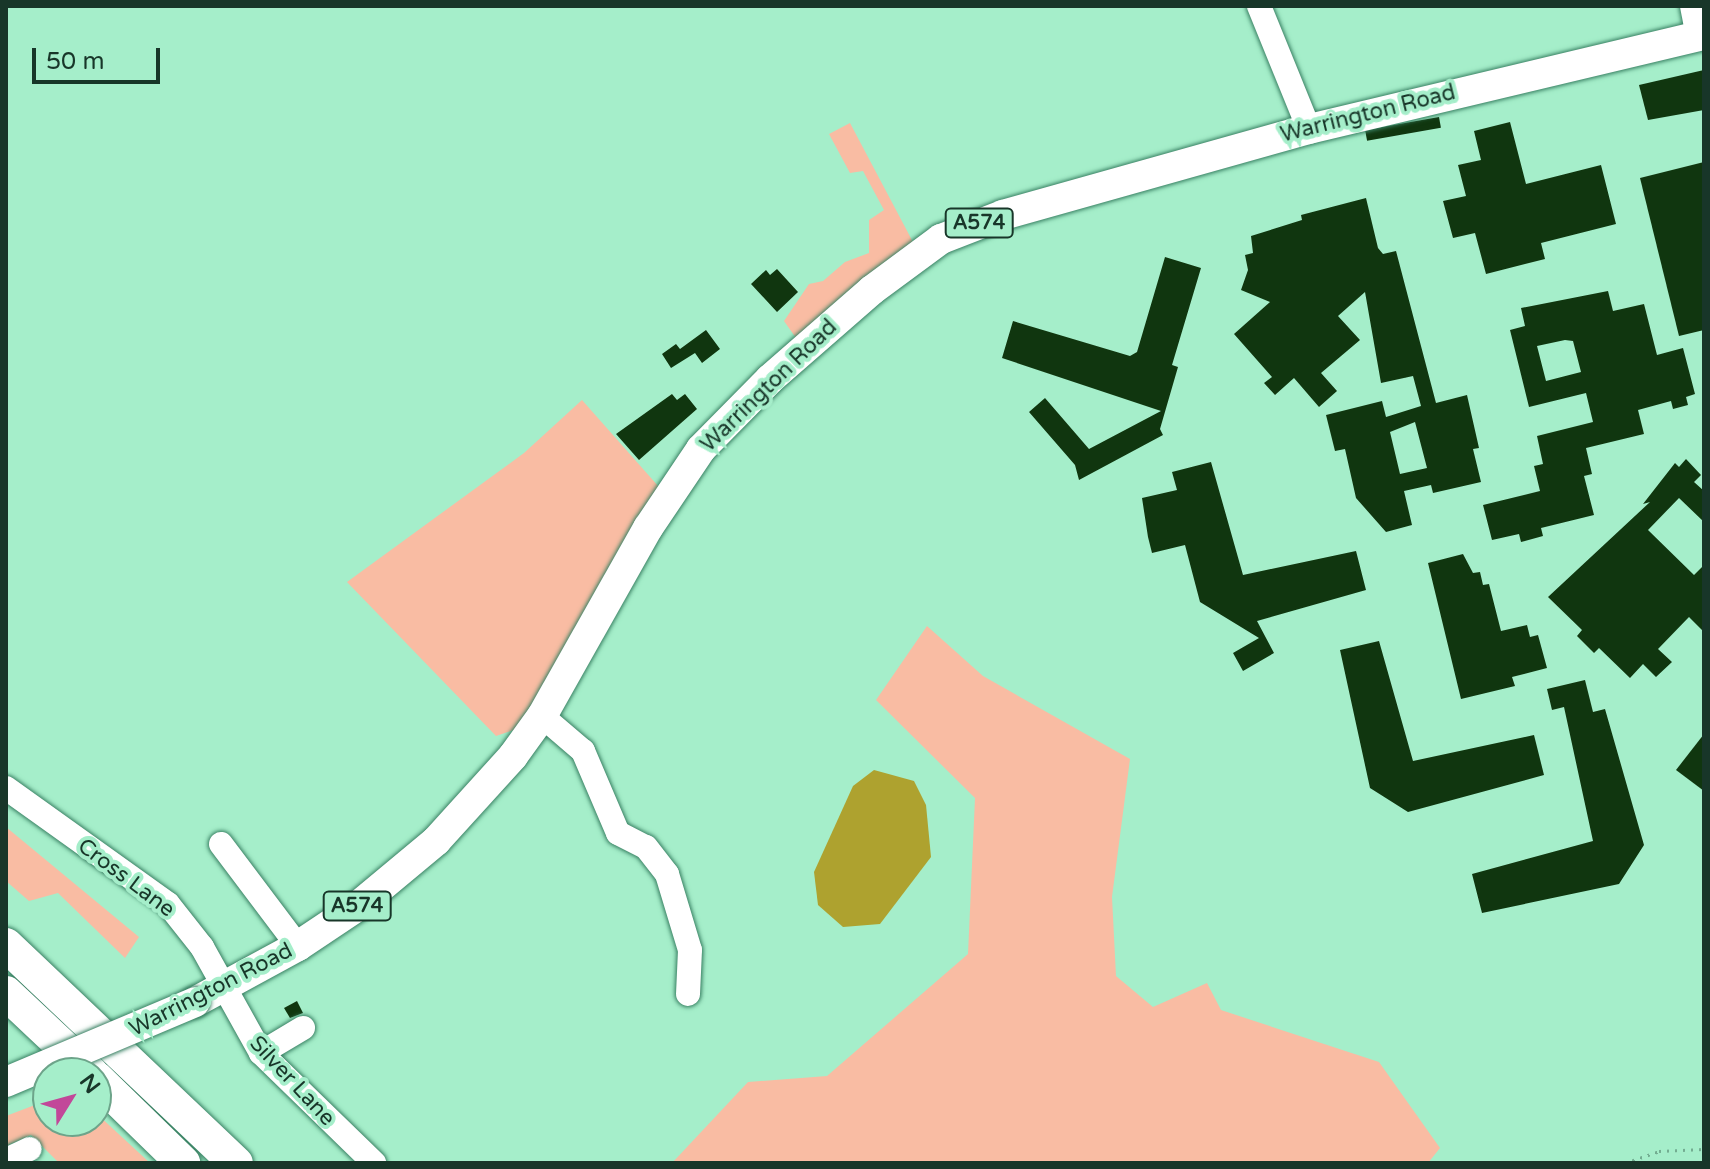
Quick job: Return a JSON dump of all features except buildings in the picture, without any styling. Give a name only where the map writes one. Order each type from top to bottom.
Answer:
[{"type":"highway","points":[[6,945],[236,1163]]},
{"type":"highway","points":[[6,993],[74,1057]]},
{"type":"highway","points":[[112,1094],[183,1163]]},
{"type":"main road","name":"Warrington Road","points":[[6,1082],[223,989],[298,946],[358,906],[436,841],[513,756],[542,716],[648,528],[701,449],[770,379],[905,263],[941,239],[1003,215],[1309,129],[1701,36]]},
{"type":"street","points":[[1259,6],[1309,129]]},
{"type":"street","points":[[1692,6],[1701,36]]},
{"type":"street","points":[[542,716],[583,751],[618,833],[653,852],[667,874],[690,950],[688,994]]},
{"type":"street","name":"Cross Lane","points":[[6,788],[168,904],[202,947],[223,989]]},
{"type":"street","points":[[221,844],[298,946]]},
{"type":"street","name":"Silver Lane","points":[[223,989],[261,1053],[374,1163]]},
{"type":"street","points":[[261,1053],[303,1028]]},
{"type":"street","points":[[6,1160],[30,1149]]},
{"type":"path","points":[[1625,1163],[1659,1151],[1704,1149]]},
{"type":"shaded area","points":[[850,123],[914,244],[796,338],[784,321],[809,284],[823,281],[845,262],[869,253],[869,220],[884,210],[863,171],[850,173],[829,134]]},
{"type":"shaded area","points":[[582,400],[659,487],[523,727],[496,736],[347,582],[524,453]]},
{"type":"shaded area","points":[[927,626],[983,676],[1130,759],[1112,897],[1116,976],[1153,1007],[1207,983],[1221,1010],[1379,1062],[1440,1148],[1428,1163],[672,1163],[748,1082],[827,1076],[968,954],[975,798],[876,700]]},
{"type":"shaded area","points":[[874,770],[914,781],[926,805],[931,857],[880,924],[843,927],[818,905],[814,872],[853,786]]},
{"type":"shaded area","points":[[6,827],[139,937],[125,958],[58,893],[29,901],[6,881]]},
{"type":"shaded area","points":[[32,1106],[32,1136],[6,1146],[6,1116]]},
{"type":"shaded area","points":[[112,1128],[150,1163],[59,1163],[33,1137],[112,1137]]}]
